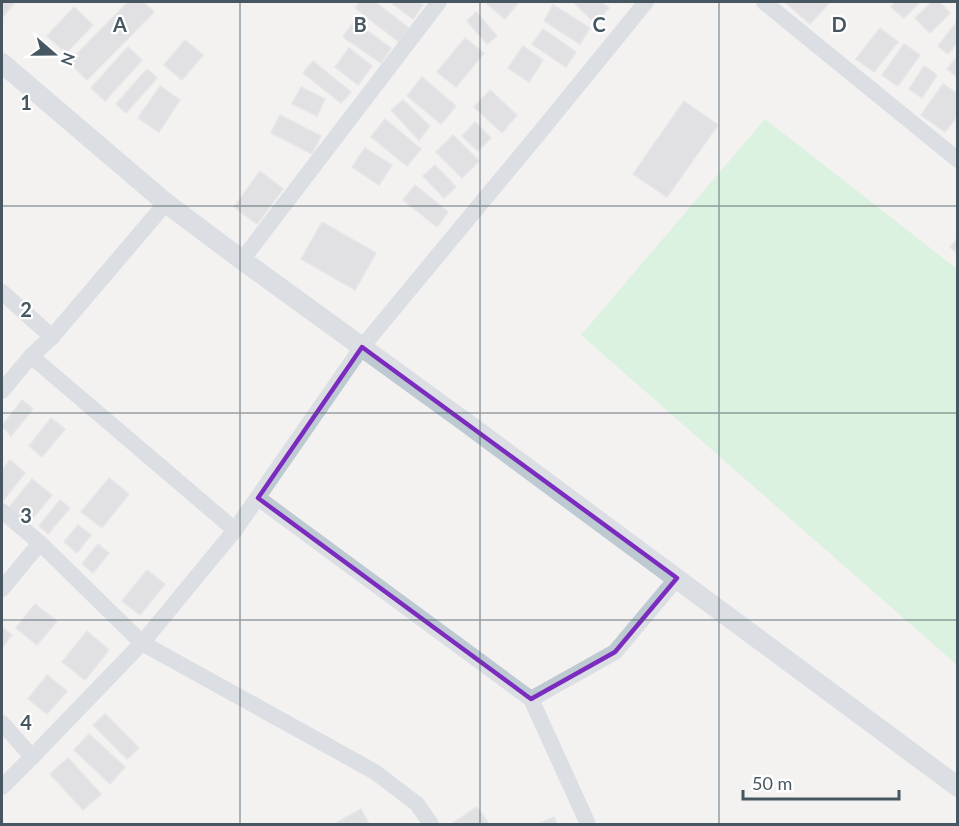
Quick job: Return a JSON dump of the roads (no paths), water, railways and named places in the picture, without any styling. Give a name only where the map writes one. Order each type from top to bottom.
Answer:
[{"type":"street","points":[[242,260],[439,2]]},
{"type":"street","points":[[2,787],[142,643],[235,530],[362,347],[646,2]]},
{"type":"street","points":[[764,2],[957,160]]},
{"type":"street","points":[[2,63],[166,202],[242,260],[677,578],[957,787]]},
{"type":"street","points":[[2,391],[31,356],[52,337],[166,202]]},
{"type":"street","points":[[2,292],[52,337]]},
{"type":"street","points":[[31,356],[235,530]]},
{"type":"street","points":[[258,498],[531,699],[588,825]]},
{"type":"street","points":[[2,511],[40,543],[142,643],[375,772],[417,804],[431,825]]},
{"type":"street","points":[[2,589],[40,543]]},
{"type":"street","points":[[531,699],[615,652],[677,578]]},
{"type":"street","points":[[2,723],[33,757]]}]
